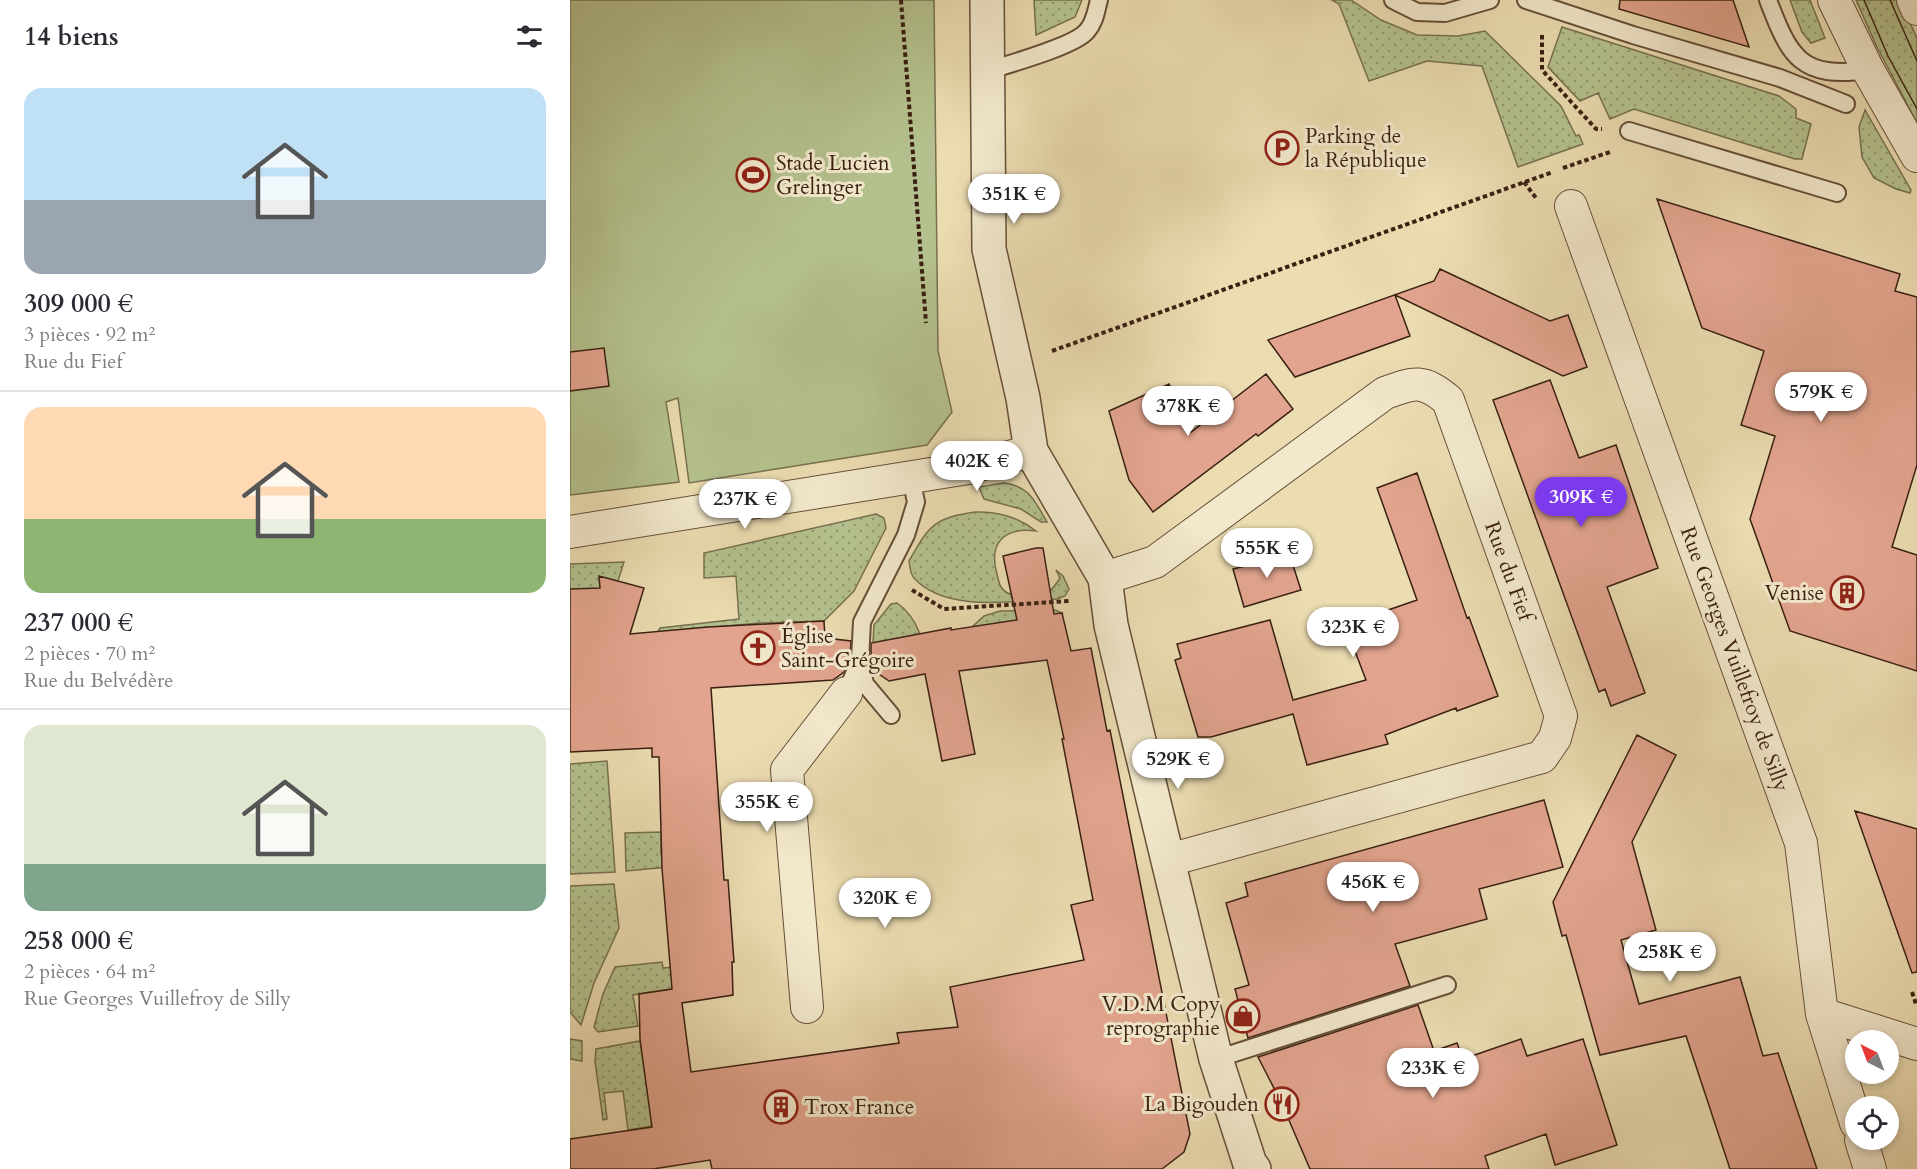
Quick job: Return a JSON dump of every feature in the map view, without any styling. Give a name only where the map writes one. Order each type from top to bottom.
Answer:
[{"type":"street","points":[[987,0],[989,249],[1023,398],[1031,451],[1105,578],[1111,625],[1216,1059],[1249,1167]]},
{"type":"street","points":[[1834,0],[1868,70],[1917,156]]},
{"type":"street","points":[[1913,0],[1917,9]]},
{"type":"street","name":"Rue Georges Vuillefroy de Silly","points":[[1571,206],[1802,843],[1822,1014],[1848,1096]]},
{"type":"street","name":"Rue du Fief","points":[[1105,578],[1155,562],[1384,393],[1407,385],[1430,386],[1448,400],[1561,716],[1555,738],[1542,757],[1168,860]]},
{"type":"street","points":[[570,532],[968,468],[1031,451]]},
{"type":"street","points":[[807,1007],[787,770],[846,693]]},
{"type":"street","points":[[1822,1014],[1917,1044]]},
{"type":"street","points":[[1864,1150],[1870,1169]]},
{"type":"lane","points":[[987,71],[1071,41],[1086,33],[1094,22],[1099,0]]},
{"type":"lane","points":[[1393,0],[1417,12],[1445,13],[1490,0]]},
{"type":"lane","points":[[1526,0],[1633,35],[1780,78],[1846,104]]},
{"type":"lane","points":[[1768,0],[1789,48],[1801,62],[1825,71],[1846,73],[1868,70]]},
{"type":"lane","points":[[1629,131],[1837,193]]},
{"type":"lane","points":[[891,715],[866,684],[860,660],[862,622],[906,535],[916,502],[911,478]]},
{"type":"lane","points":[[846,693],[860,660]]},
{"type":"lane","points":[[1216,1059],[1447,985]]},
{"type":"path","points":[[901,0],[926,322]]},
{"type":"path","points":[[1542,34],[1542,70],[1570,100]]},
{"type":"path","points":[[1045,353],[1564,168]]},
{"type":"path","points":[[885,574],[944,609],[1078,600]]},
{"type":"path","points":[[1912,993],[1917,1008]]},
{"type":"green space","name":"Stade Lucien Grelinger","points":[[570,0],[934,0],[938,351],[952,412],[927,445],[689,483],[678,398],[666,402],[679,482],[570,495]]},
{"type":"green space","points":[[1034,0],[1082,0],[1075,17],[1036,35]]},
{"type":"green space","points":[[1332,0],[1351,0],[1381,20],[1417,35],[1458,36],[1485,31],[1561,106],[1576,136],[1579,135],[1583,144],[1518,167],[1482,66],[1427,61],[1369,81],[1339,4]]},
{"type":"green space","points":[[1790,0],[1810,0],[1825,38],[1811,43],[1802,32]]},
{"type":"green space","points":[[1856,0],[1899,0],[1917,38],[1917,123],[1876,45]]},
{"type":"green space","points":[[1562,27],[1779,96],[1796,109],[1796,118],[1811,124],[1802,159],[1795,159],[1634,109],[1610,119],[1598,93],[1580,101],[1548,67]]},
{"type":"green space","points":[[1865,110],[1911,190],[1910,193],[1874,178],[1862,157],[1859,127]]},
{"type":"green space","points":[[1004,483],[1026,491],[1047,522],[1041,522],[1021,509],[984,499],[979,487]]},
{"type":"green space","points":[[975,512],[1007,516],[1036,531],[1025,530],[1008,534],[997,545],[995,563],[1001,587],[1005,591],[1023,597],[1048,592],[1060,578],[1056,570],[1063,576],[1069,589],[1065,596],[1057,599],[1001,602],[962,601],[927,589],[914,578],[909,561],[928,532],[950,517]]},
{"type":"green space","points":[[876,514],[884,518],[886,528],[854,591],[824,621],[760,623],[668,631],[669,656],[653,640],[660,628],[739,619],[736,576],[704,578],[704,553]]},
{"type":"green space","points":[[624,562],[618,581],[599,577],[603,618],[570,589],[570,564]]},
{"type":"green space","points":[[897,603],[911,617],[920,634],[873,643],[874,625],[891,604]]},
{"type":"green space","points":[[1055,610],[1062,613],[972,627],[984,616],[1000,611]]},
{"type":"green space","points":[[607,761],[615,872],[570,874],[570,764]]},
{"type":"green space","points":[[661,832],[661,854],[668,867],[626,871],[625,833]]},
{"type":"green space","points":[[614,884],[619,928],[594,983],[581,1025],[570,1012],[570,886]]},
{"type":"green space","points":[[662,962],[663,968],[676,967],[678,988],[633,995],[638,1026],[598,1032],[594,1027],[603,994],[615,967]]},
{"type":"green space","points":[[570,1039],[582,1041],[582,1061],[570,1059]]},
{"type":"green space","points":[[640,1041],[652,1126],[628,1130],[623,1091],[604,1093],[607,1119],[603,1120],[595,1061],[596,1049]]},
{"type":"building","points":[[1620,0],[1733,0],[1749,47],[1619,9]]},
{"type":"building","points":[[1657,199],[1900,274],[1895,291],[1917,297],[1917,465],[1892,547],[1917,555],[1917,671],[1790,631],[1750,519],[1775,436],[1741,425],[1764,351],[1702,328]]},
{"type":"building","points":[[1440,269],[1550,321],[1568,315],[1587,367],[1563,376],[1395,295],[1410,336],[1295,377],[1268,340],[1434,281]]},
{"type":"building","points":[[604,348],[609,386],[570,391],[570,352]]},
{"type":"building","points":[[1266,374],[1293,409],[1153,512],[1129,480],[1109,411],[1169,384],[1191,432]]},
{"type":"building","points":[[1550,380],[1579,458],[1616,445],[1658,568],[1607,587],[1645,693],[1611,706],[1605,689],[1599,692],[1493,400]]},
{"type":"building","points":[[1417,473],[1467,618],[1469,617],[1498,696],[1457,711],[1456,708],[1385,735],[1388,744],[1307,765],[1293,714],[1211,737],[1198,737],[1175,660],[1181,658],[1177,644],[1270,620],[1293,700],[1366,680],[1345,625],[1417,600],[1377,488]]},
{"type":"building","points":[[1043,548],[1054,614],[1062,613],[1071,651],[1091,648],[1107,731],[1110,730],[1190,1134],[1184,1152],[1162,1169],[712,1169],[710,1160],[653,1169],[570,1169],[570,1139],[652,1127],[640,1039],[639,994],[672,989],[662,868],[659,757],[652,757],[652,748],[570,752],[570,589],[600,588],[599,576],[644,588],[630,634],[824,621],[825,638],[851,641],[850,658],[844,672],[833,680],[711,688],[724,880],[728,880],[734,962],[732,962],[733,995],[682,1003],[691,1072],[899,1043],[897,1033],[958,1027],[950,987],[1084,960],[1071,905],[1093,900],[1062,739],[1064,739],[1047,660],[959,671],[975,754],[942,761],[925,674],[889,681],[873,670],[871,659],[871,643],[951,628],[951,630],[1017,620],[1003,556]]},
{"type":"building","points":[[1288,550],[1301,590],[1244,607],[1233,569]]},
{"type":"building","points":[[1637,735],[1676,755],[1632,842],[1656,930],[1621,940],[1639,1004],[1740,977],[1763,1056],[1778,1053],[1817,1169],[1730,1169],[1686,1036],[1600,1055],[1566,935],[1562,936],[1553,902]]},
{"type":"building","points":[[1544,800],[1563,867],[1479,889],[1487,919],[1395,944],[1410,986],[1248,1038],[1235,989],[1249,985],[1226,903],[1248,896],[1245,883]]},
{"type":"building","points":[[1855,811],[1917,829],[1917,972],[1912,973]]},
{"type":"building","points":[[1418,1005],[1434,1051],[1457,1043],[1463,1059],[1521,1039],[1527,1056],[1583,1039],[1617,1145],[1555,1165],[1546,1134],[1485,1156],[1489,1169],[1310,1169],[1282,1104],[1258,1057]]},
{"type":"tram line","points":[[1864,0],[1888,56],[1917,109]]},
{"type":"tram line","points":[[1890,0],[1917,61]]},
{"type":"place","name":"Parking de la République","points":[[1282,148]]},
{"type":"place","name":"Stade Lucien Grelinger","points":[[753,175]]},
{"type":"place","name":"Venise","points":[[1847,593]]},
{"type":"place","name":"Église Saint-Grégoire","points":[[758,648]]},
{"type":"place","name":"V.D.M Copy reprographie","points":[[1243,1016]]},
{"type":"place","name":"La Bigouden","points":[[1282,1104]]},
{"type":"place","name":"Trox France","points":[[781,1107]]}]
